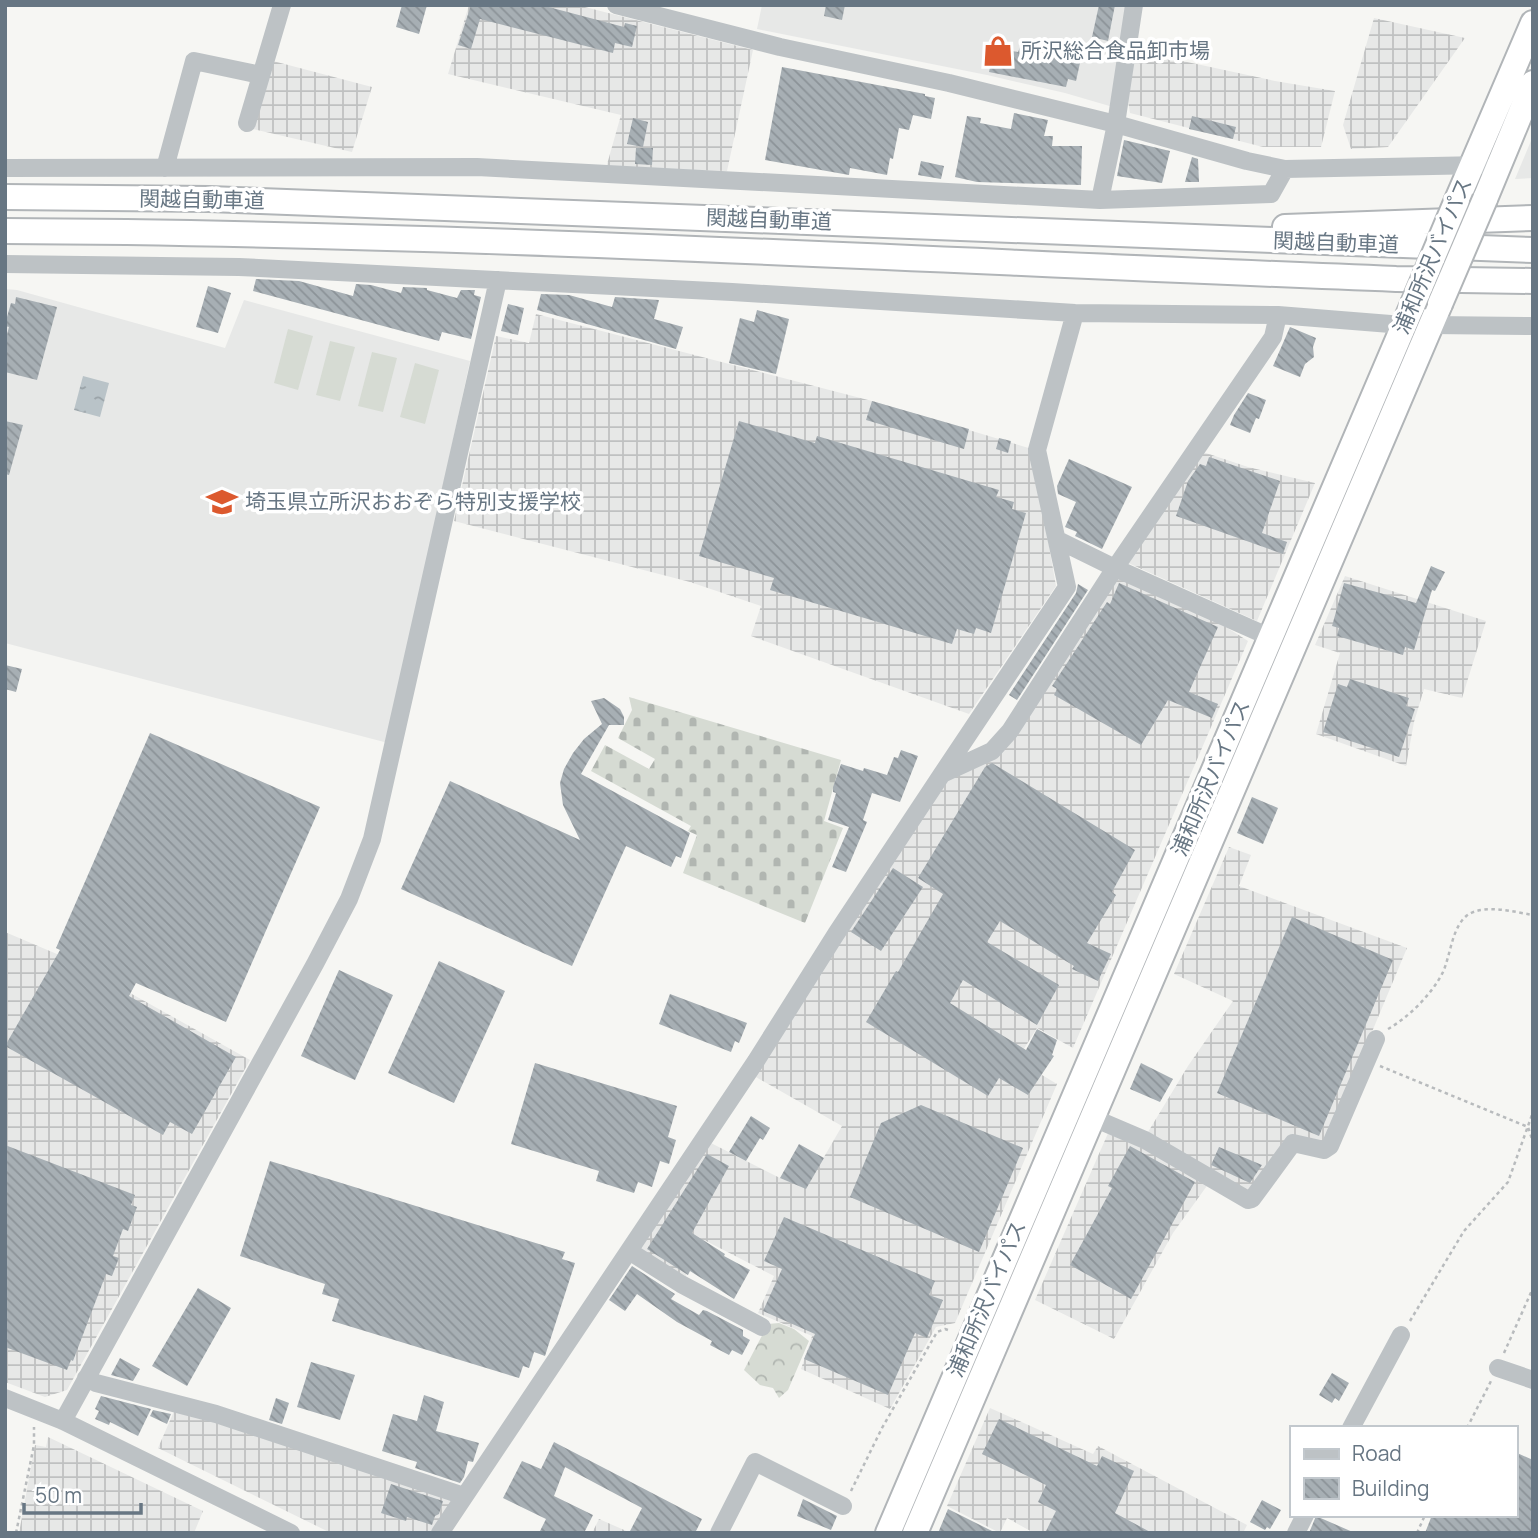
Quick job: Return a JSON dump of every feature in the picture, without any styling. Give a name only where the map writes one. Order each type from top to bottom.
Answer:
[{"type":"highway","name":"浦和所沢バイパス","points":[[888,1533],[1533,23]]},
{"type":"highway","name":"浦和所沢バイパス","points":[[915,1533],[1533,83]]},
{"type":"highway","name":"関越自動車道","points":[[5,197],[248,200],[1533,250]]},
{"type":"highway","points":[[1085,234],[1533,218]]},
{"type":"highway","name":"関越自動車道","points":[[5,231],[453,240],[1354,277],[1533,281]]},
{"type":"street","points":[[247,123],[282,5]]},
{"type":"street","points":[[616,5],[780,47],[949,83],[1285,169],[1500,165]]},
{"type":"street","points":[[1100,200],[1116,124],[1134,5]]},
{"type":"street","points":[[165,168],[194,61],[261,75]]},
{"type":"street","points":[[5,168],[477,167],[1100,200],[1271,194],[1285,169]]},
{"type":"street","points":[[5,264],[239,267],[498,279],[1075,313],[1408,315]]},
{"type":"street","points":[[63,1421],[320,953],[348,899],[372,839],[498,279]]},
{"type":"street","points":[[440,1533],[756,1061],[1067,587],[1037,450],[1075,313]]},
{"type":"street","points":[[942,774],[992,751],[1010,731],[1115,568],[1273,337],[1278,315]]},
{"type":"street","points":[[1436,315],[1533,326]]},
{"type":"street","points":[[1058,540],[1272,638]]},
{"type":"street","points":[[1091,1117],[1145,1140],[1248,1200],[1252,1199],[1293,1143],[1324,1150],[1330,1146],[1376,1039]]},
{"type":"street","points":[[629,1251],[681,1284],[762,1327]]},
{"type":"street","points":[[1352,1426],[1401,1335]]},
{"type":"street","points":[[1497,1368],[1533,1380]]},
{"type":"street","points":[[86,1378],[96,1383],[216,1414],[464,1496]]},
{"type":"street","points":[[5,1398],[63,1421],[292,1533]]},
{"type":"street","points":[[719,1533],[755,1462],[844,1506]]},
{"type":"street","points":[[1296,1533],[1304,1517]]},
{"type":"path","points":[[1376,1039],[1383,1031],[1404,1020],[1433,988],[1443,972],[1460,922],[1470,914],[1480,910],[1496,910],[1533,915]]},
{"type":"path","points":[[1366,1061],[1528,1127],[1533,1142]]},
{"type":"path","points":[[1401,1335],[1464,1231],[1508,1182],[1533,1112]]},
{"type":"path","points":[[1468,1426],[1533,1288]]},
{"type":"path","points":[[844,1506],[882,1428],[937,1332],[945,1329],[971,1337]]},
{"type":"path","points":[[16,1533],[34,1445],[34,1422],[42,1413]]},
{"type":"shaded area","points":[[469,5],[577,5],[753,50],[727,171],[606,168],[621,115],[448,74]]},
{"type":"shaded area","name":"所沢総合食品卸市場","points":[[762,5],[1130,5],[1113,107],[987,75],[757,29]]},
{"type":"shaded area","points":[[1374,18],[1465,38],[1388,147],[1351,149],[1343,125]]},
{"type":"shaded area","points":[[1136,51],[1335,91],[1321,147],[1263,147],[1130,113],[1127,95]]},
{"type":"shaded area","points":[[273,61],[372,87],[352,152],[253,129]]},
{"type":"shaded area","points":[[1533,136],[1533,178],[1515,179]]},
{"type":"shaded area","name":"埼玉県立所沢おおぞら特別支援学校","points":[[5,289],[17,290],[225,348],[244,300],[470,361],[388,743],[5,643]]},
{"type":"shaded area","points":[[536,314],[872,401],[1032,449],[1056,586],[969,714],[751,636],[761,606],[690,582],[454,521],[496,336],[529,343]]},
{"type":"shaded area","points":[[1200,451],[1248,467],[1315,483],[1257,621],[1126,562]]},
{"type":"shaded area","points":[[1345,576],[1486,621],[1462,698],[1424,689],[1414,722],[1406,766],[1316,734],[1340,653],[1315,645]]},
{"type":"shaded area","points":[[1120,577],[1204,613],[1248,641],[1073,1048],[1037,1028],[1017,1060],[1057,1084],[955,1323],[936,1327],[890,1409],[801,1369],[812,1336],[758,1313],[774,1276],[706,1241],[684,1279],[640,1251],[639,1244],[705,1140],[780,1178],[806,1188],[842,1126],[754,1076],[946,780],[992,756],[1114,581]]},
{"type":"shaded area","points":[[1229,847],[1251,855],[1239,886],[1407,948],[1326,1142],[1291,1137],[1246,1193],[1148,1132],[1188,1066],[1233,1001],[1174,974]]},
{"type":"shaded area","points":[[5,932],[71,960],[250,1060],[67,1390],[45,1397],[5,1382]]},
{"type":"shaded area","points":[[1109,1131],[1209,1183],[1173,1233],[1114,1339],[1035,1300]]},
{"type":"shaded area","points":[[990,1408],[1093,1454],[1098,1446],[1247,1525],[1243,1533],[1034,1533],[1007,1518],[1000,1533],[947,1506]]},
{"type":"shaded area","points":[[175,1409],[449,1496],[452,1502],[433,1533],[331,1533],[158,1448]]},
{"type":"shaded area","points":[[48,1437],[203,1511],[194,1533],[19,1533],[35,1445],[46,1447]]},
{"type":"shaded area","points":[[599,1519],[631,1533],[592,1533]]},
{"type":"green space","points":[[288,329],[313,336],[298,390],[274,383]]},
{"type":"green space","points":[[330,341],[355,347],[340,401],[316,395]]},
{"type":"green space","points":[[372,352],[397,358],[383,412],[358,406]]},
{"type":"green space","points":[[415,363],[439,370],[425,424],[400,417]]},
{"type":"green space","points":[[629,697],[841,760],[824,821],[843,828],[805,923],[683,873],[697,835],[688,831],[691,826],[591,771],[605,745],[649,769],[655,759],[618,738],[632,710]]},
{"type":"green space","points":[[779,1323],[794,1329],[809,1341],[788,1390],[779,1398],[773,1388],[760,1385],[744,1370],[768,1324]]},
{"type":"water","points":[[83,376],[109,383],[100,417],[74,410]]},
{"type":"building","points":[[402,5],[427,5],[419,34],[396,27]]},
{"type":"building","points":[[471,5],[541,5],[624,27],[625,23],[637,26],[632,47],[615,43],[613,53],[480,19],[471,49],[458,45]]},
{"type":"building","points":[[826,5],[845,5],[842,20],[824,16]]},
{"type":"building","points":[[1099,5],[1115,5],[1108,41],[1092,37]]},
{"type":"building","points":[[1020,47],[1062,56],[1062,59],[1080,63],[1076,81],[1068,79],[1066,87],[989,72],[994,48],[1018,52]]},
{"type":"building","points":[[782,67],[925,94],[935,98],[931,119],[913,115],[909,130],[899,128],[887,175],[850,168],[849,175],[765,160]]},
{"type":"building","points":[[1014,113],[1048,120],[1044,136],[1053,136],[1052,146],[1082,146],[1081,185],[977,182],[955,177],[967,116],[981,118],[980,123],[1011,129]]},
{"type":"building","points":[[1192,116],[1236,127],[1233,139],[1189,129]]},
{"type":"building","points":[[633,118],[648,122],[643,147],[627,144]]},
{"type":"building","points":[[1124,140],[1170,151],[1162,183],[1117,176]]},
{"type":"building","points":[[636,148],[653,148],[652,165],[635,164]]},
{"type":"building","points":[[1192,157],[1198,159],[1199,182],[1185,182]]},
{"type":"building","points":[[921,161],[944,166],[941,179],[918,175]]},
{"type":"building","points":[[256,279],[299,281],[353,296],[356,284],[401,293],[403,287],[427,288],[457,298],[461,290],[475,290],[474,295],[481,297],[471,339],[442,332],[439,341],[253,291]]},
{"type":"building","points":[[208,286],[231,293],[218,333],[196,327]]},
{"type":"building","points":[[541,294],[569,295],[612,307],[615,297],[659,300],[654,319],[683,327],[676,349],[537,310]]},
{"type":"building","points":[[16,297],[57,307],[37,380],[5,372],[5,342],[9,327],[5,324],[11,303],[15,304]]},
{"type":"building","points":[[508,304],[524,308],[518,335],[501,331]]},
{"type":"building","points":[[757,310],[789,319],[776,374],[729,363],[740,318],[754,322]]},
{"type":"building","points":[[1290,327],[1316,338],[1314,357],[1305,364],[1300,377],[1273,366]]},
{"type":"building","points":[[1248,393],[1266,400],[1250,433],[1230,425]]},
{"type":"building","points":[[872,401],[969,429],[964,449],[866,420]]},
{"type":"building","points":[[5,421],[23,425],[9,475],[5,474]]},
{"type":"building","points":[[739,421],[815,443],[817,436],[999,490],[996,497],[1014,502],[1012,509],[1026,513],[991,633],[976,628],[974,634],[957,629],[952,644],[770,590],[774,578],[699,556]]},
{"type":"building","points":[[999,438],[1011,441],[1008,453],[996,449]]},
{"type":"building","points":[[1209,457],[1280,481],[1262,533],[1287,542],[1283,554],[1176,516],[1188,481],[1200,464],[1206,466]]},
{"type":"building","points":[[1069,459],[1132,487],[1102,549],[1075,536],[1077,532],[1065,527],[1076,502],[1058,494],[1057,486]]},
{"type":"building","points":[[1431,566],[1445,572],[1435,591],[1432,590],[1414,650],[1405,647],[1403,655],[1337,636],[1339,628],[1332,626],[1344,583],[1416,603]]},
{"type":"building","points":[[1119,583],[1218,627],[1189,692],[1218,704],[1212,718],[1168,700],[1141,745],[1054,695],[1057,689],[1052,686],[1107,602],[1110,604]]},
{"type":"building","points":[[1078,584],[1088,590],[1017,700],[1009,695],[1076,593]]},
{"type":"building","points":[[5,665],[22,669],[16,692],[5,689]]},
{"type":"building","points":[[1350,679],[1409,698],[1406,706],[1415,709],[1399,757],[1323,732],[1338,684],[1347,687]]},
{"type":"building","points":[[604,698],[620,709],[624,725],[609,725],[581,774],[690,833],[681,858],[676,856],[671,867],[626,846],[572,966],[401,889],[450,781],[580,840],[563,805],[560,783],[573,753],[584,739],[602,724],[591,701]]},
{"type":"building","points":[[150,733],[320,807],[226,1022],[136,983],[129,996],[236,1057],[192,1134],[170,1122],[163,1135],[5,1046],[60,950],[56,948]]},
{"type":"building","points":[[901,750],[918,756],[900,802],[872,793],[863,820],[867,822],[846,872],[832,867],[849,827],[828,820],[836,793],[833,792],[833,787],[841,764],[887,775],[894,757],[898,758]]},
{"type":"building","points":[[992,763],[1135,850],[1112,892],[1116,895],[1087,943],[1111,954],[1098,981],[1072,969],[1074,966],[1000,921],[987,942],[1059,985],[1037,1025],[963,980],[950,1003],[1026,1050],[1037,1029],[1057,1040],[1052,1055],[1054,1056],[1028,1095],[999,1078],[988,1096],[866,1022],[943,894],[918,878],[985,767]]},
{"type":"building","points":[[1252,797],[1278,808],[1263,844],[1237,833]]},
{"type":"building","points":[[893,868],[923,887],[881,951],[851,932]]},
{"type":"building","points":[[1292,917],[1393,960],[1319,1136],[1217,1093]]},
{"type":"building","points":[[439,961],[505,991],[454,1103],[388,1073]]},
{"type":"building","points":[[339,970],[393,995],[355,1080],[301,1056]]},
{"type":"building","points":[[670,994],[747,1023],[739,1043],[735,1041],[731,1052],[659,1024]]},
{"type":"building","points":[[535,1063],[677,1106],[668,1137],[676,1140],[669,1164],[660,1161],[652,1187],[638,1182],[634,1193],[596,1181],[599,1171],[511,1144]]},
{"type":"building","points":[[1141,1063],[1173,1079],[1160,1102],[1130,1089]]},
{"type":"building","points":[[921,1105],[1023,1148],[979,1252],[850,1197],[881,1123]]},
{"type":"building","points":[[751,1116],[770,1128],[763,1140],[760,1138],[746,1161],[729,1152]]},
{"type":"building","points":[[799,1144],[824,1158],[806,1189],[780,1178]]},
{"type":"building","points":[[5,1145],[135,1195],[131,1205],[137,1207],[128,1231],[123,1229],[113,1256],[119,1258],[112,1276],[106,1274],[73,1361],[71,1360],[67,1370],[5,1347]]},
{"type":"building","points":[[1130,1146],[1195,1182],[1131,1299],[1070,1265],[1112,1188],[1108,1186]]},
{"type":"building","points":[[1219,1147],[1262,1165],[1250,1183],[1211,1165]]},
{"type":"building","points":[[707,1154],[729,1166],[692,1233],[725,1254],[724,1256],[750,1270],[734,1299],[690,1271],[688,1275],[647,1249]]},
{"type":"building","points":[[270,1161],[565,1252],[562,1259],[575,1263],[545,1356],[534,1352],[529,1368],[523,1366],[519,1378],[332,1321],[339,1299],[322,1294],[325,1284],[240,1256]]},
{"type":"building","points":[[784,1217],[935,1281],[929,1295],[943,1300],[927,1338],[915,1333],[888,1395],[804,1359],[815,1334],[763,1311],[782,1269],[764,1261]]},
{"type":"building","points":[[632,1266],[675,1294],[671,1299],[699,1315],[703,1310],[707,1311],[743,1330],[743,1336],[750,1340],[742,1355],[732,1350],[729,1355],[710,1345],[712,1341],[677,1322],[637,1294],[625,1311],[609,1300]]},
{"type":"building","points":[[198,1288],[231,1308],[187,1386],[152,1366]]},
{"type":"building","points":[[120,1358],[140,1369],[133,1381],[111,1375]]},
{"type":"building","points":[[311,1362],[355,1375],[340,1420],[297,1407]]},
{"type":"building","points":[[1332,1373],[1349,1383],[1339,1401],[1335,1398],[1332,1403],[1319,1395]]},
{"type":"building","points":[[424,1395],[444,1402],[436,1431],[479,1443],[473,1462],[468,1461],[460,1483],[415,1468],[417,1462],[382,1451],[393,1414],[417,1421]]},
{"type":"building","points":[[101,1396],[151,1409],[138,1436],[110,1422],[109,1425],[95,1419],[99,1411],[95,1409]]},
{"type":"building","points":[[276,1398],[289,1403],[282,1424],[269,1420]]},
{"type":"building","points":[[153,1410],[171,1414],[167,1424],[150,1416]]},
{"type":"building","points":[[999,1419],[1097,1466],[1102,1456],[1134,1471],[1115,1513],[1152,1533],[1045,1533],[1056,1511],[1038,1502],[1046,1485],[982,1454]]},
{"type":"building","points":[[554,1442],[702,1519],[695,1533],[629,1533],[642,1508],[565,1467],[554,1496],[593,1515],[584,1533],[539,1533],[546,1519],[503,1498],[522,1461],[541,1469]]},
{"type":"building","points":[[1517,1453],[1533,1460],[1533,1533],[1425,1533],[1431,1517],[1517,1517]]},
{"type":"building","points":[[391,1484],[443,1501],[432,1525],[381,1513]]},
{"type":"building","points":[[803,1499],[837,1516],[831,1530],[797,1516]]},
{"type":"building","points":[[1262,1500],[1281,1510],[1270,1529],[1267,1527],[1265,1530],[1250,1522]]},
{"type":"building","points":[[948,1509],[996,1533],[938,1533]]},
{"type":"building","points":[[1316,1517],[1318,1517],[1355,1533],[1309,1533]]},
{"type":"place","name":"所沢総合食品卸市場","points":[[998,51]]},
{"type":"place","name":"埼玉県立所沢おおぞら特別支援学校","points":[[222,502]]}]
